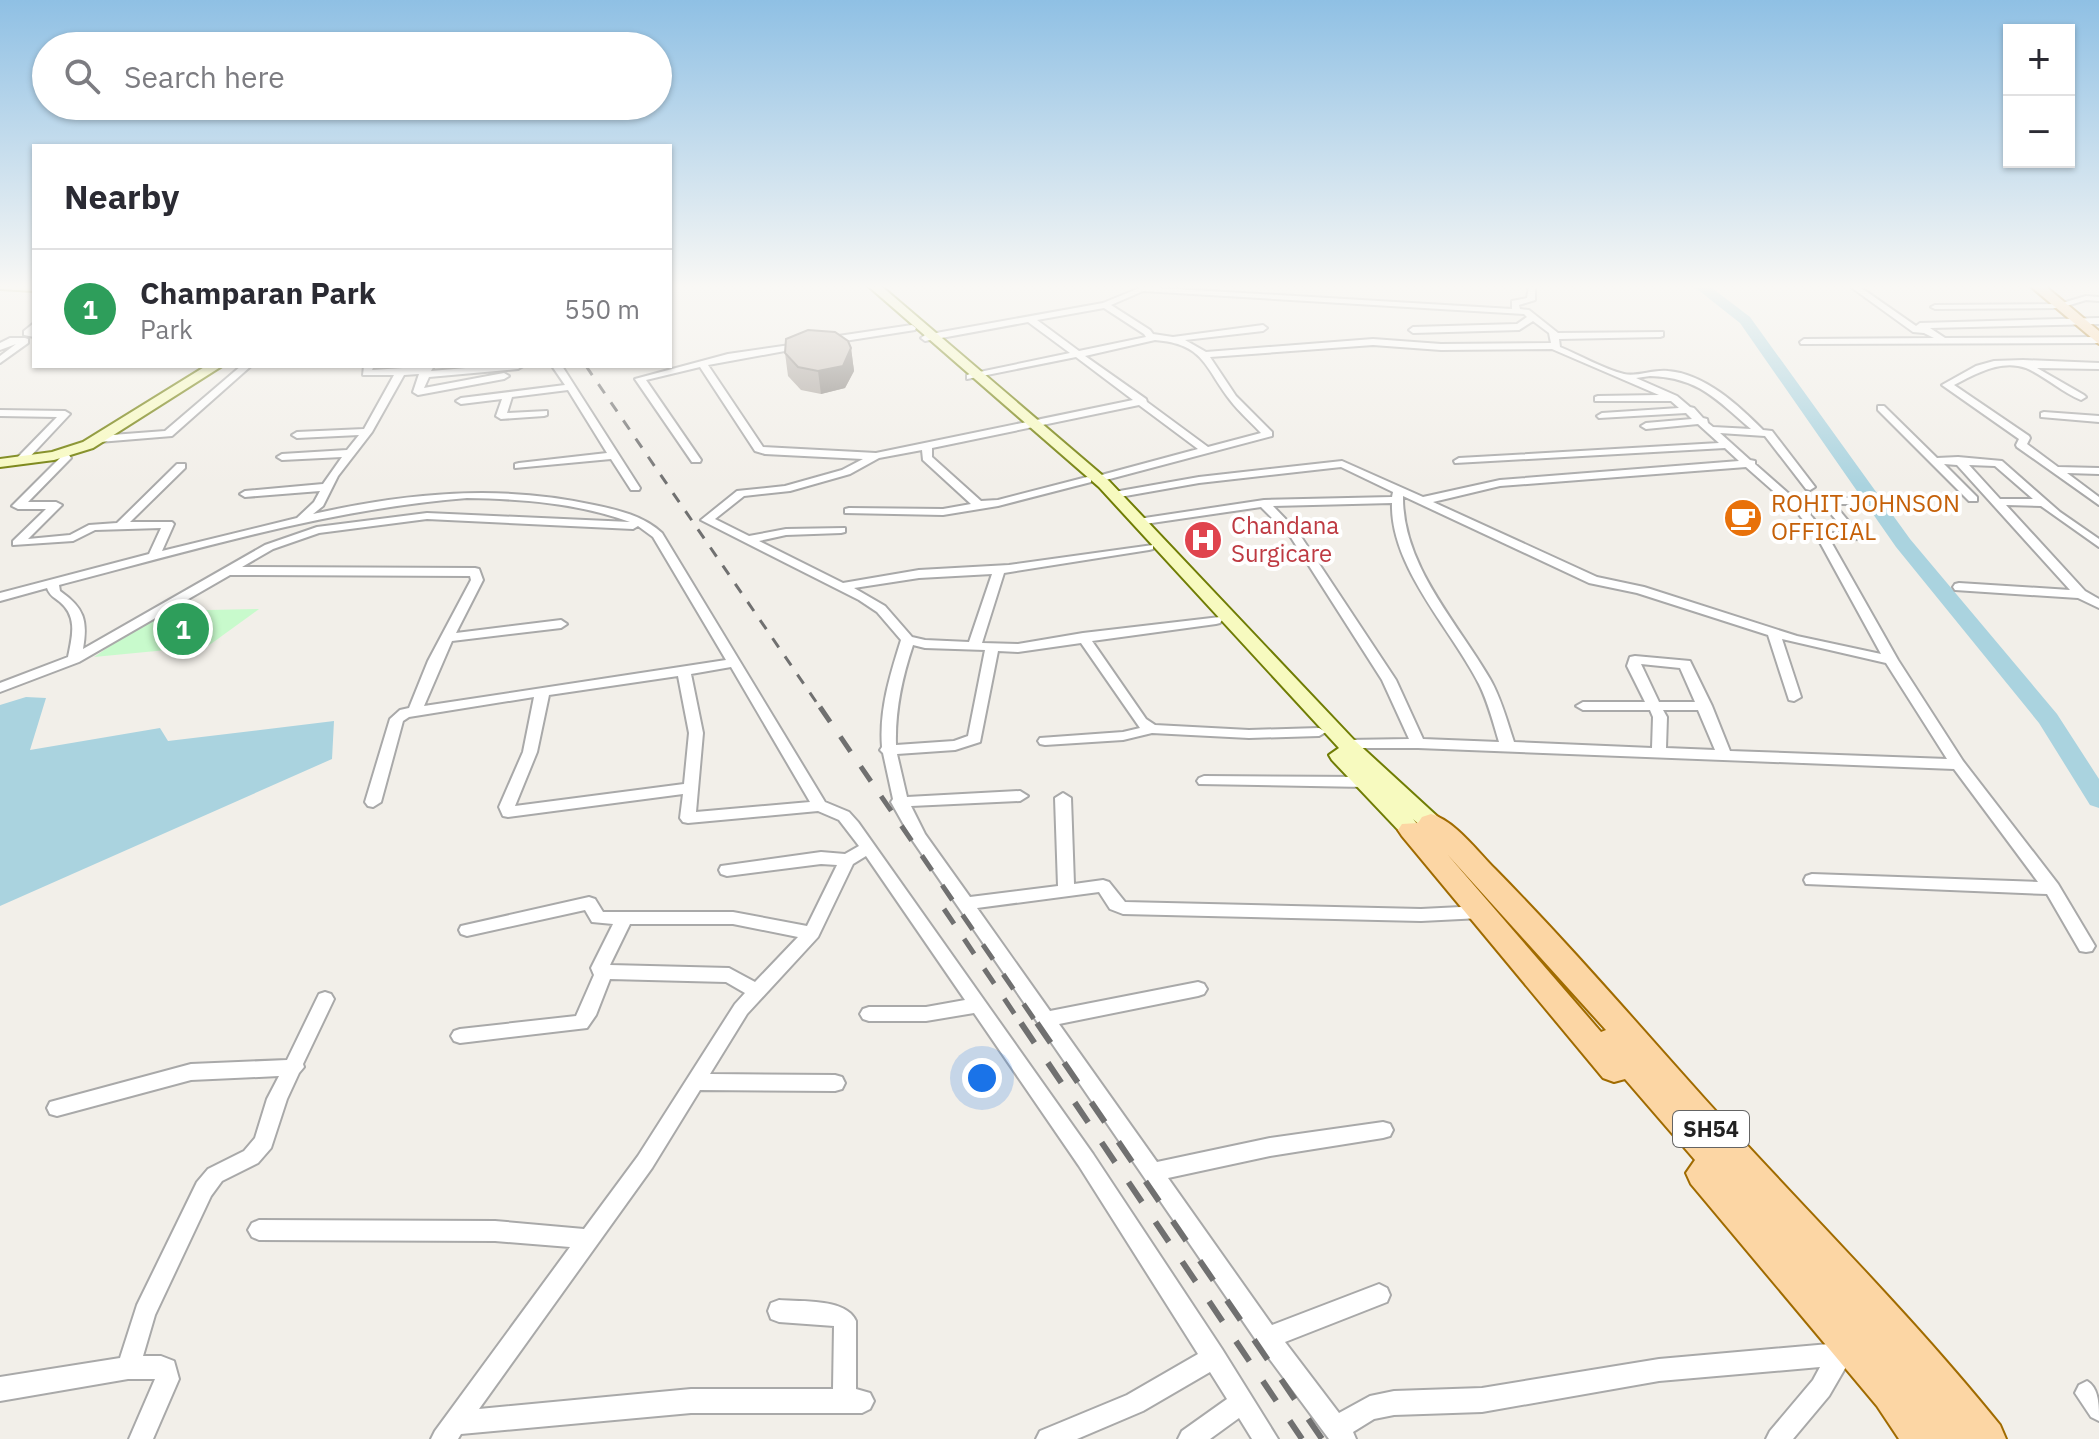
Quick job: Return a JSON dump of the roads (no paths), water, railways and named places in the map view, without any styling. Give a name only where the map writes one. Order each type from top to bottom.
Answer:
[{"type":"main road","points":[[945,352],[1114,495],[1455,861],[1707,1153],[1910,1379],[1954,1439]]},
{"type":"main road","points":[[0,463],[63,454],[99,439],[212,368]]},
{"type":"main road","points":[[1093,480],[1164,567],[1365,782],[1421,827]]},
{"type":"main road","name":"SH54","points":[[1421,827],[1481,912],[1849,1353],[1891,1392],[1923,1439]]},
{"type":"main road","name":"SH54","points":[[1421,827],[1548,945],[1783,1211],[1913,1350],[1986,1439]]},
{"type":"street","points":[[696,460],[640,380],[702,363],[785,352]]},
{"type":"street","points":[[1076,352],[1207,451]]},
{"type":"street","points":[[975,376],[1091,352]]},
{"type":"street","points":[[849,511],[943,512],[982,505],[1093,480],[1268,434],[1229,393],[1206,355],[1201,352]]},
{"type":"street","points":[[1206,355],[1244,352]]},
{"type":"street","points":[[1577,352],[1674,398],[1800,509],[1822,536],[1891,660],[1958,764],[2052,888],[2086,946]]},
{"type":"street","points":[[702,363],[760,450],[876,456],[1143,401]]},
{"type":"street","points":[[2099,366],[2022,363],[1985,366],[1947,385],[2025,438],[2021,445],[2099,502]]},
{"type":"street","points":[[2022,363],[2081,397]]},
{"type":"street","points":[[99,439],[168,434],[244,368]]},
{"type":"street","points":[[368,368],[366,373],[481,368]]},
{"type":"street","points":[[558,368],[635,488]]},
{"type":"street","points":[[426,371],[418,392],[504,376]]},
{"type":"street","points":[[1627,377],[1667,371],[1680,373],[1721,397],[1758,430]]},
{"type":"street","points":[[295,521],[319,504],[327,487],[367,432],[400,373]]},
{"type":"street","points":[[461,401],[572,387]]},
{"type":"street","points":[[508,396],[501,416],[544,413]]},
{"type":"street","points":[[1598,399],[1674,398]]},
{"type":"street","points":[[1881,408],[1973,499]]},
{"type":"street","points":[[1602,416],[1691,410]]},
{"type":"street","points":[[0,413],[65,414],[21,460]]},
{"type":"street","points":[[2044,415],[2099,419]]},
{"type":"street","points":[[1646,426],[1709,426],[1758,430],[1769,434],[1810,487]]},
{"type":"street","points":[[297,435],[367,432]]},
{"type":"street","points":[[927,445],[925,455],[933,466],[968,499],[982,505]]},
{"type":"street","points":[[1459,461],[1730,445]]},
{"type":"street","points":[[282,457],[350,453]]},
{"type":"street","points":[[63,454],[66,458],[18,506],[55,507],[17,543],[71,538],[87,528],[169,524],[154,556]]},
{"type":"street","points":[[519,466],[615,455]]},
{"type":"street","points":[[876,456],[852,470],[790,488],[741,493],[707,518],[713,525],[751,539],[844,586],[881,609],[908,640],[1018,648],[1083,637],[1143,633],[1216,620]]},
{"type":"street","points":[[1958,460],[2081,594],[2099,604]]},
{"type":"street","points":[[1935,461],[1998,463],[2044,503],[2099,544]]},
{"type":"street","points":[[1114,495],[1199,480],[1304,471],[1337,463],[1397,496],[1415,567],[1484,680],[1508,746]]},
{"type":"street","points":[[1422,501],[1500,483],[1751,463]]},
{"type":"street","points":[[120,526],[181,466]]},
{"type":"street","points":[[2055,470],[2099,471]]},
{"type":"street","points":[[245,494],[327,487]]},
{"type":"street","points":[[0,597],[281,524],[378,503],[480,495],[570,503],[649,527],[683,573],[820,806]]},
{"type":"street","points":[[1138,522],[1264,503],[1397,496],[1422,501],[1581,575],[1640,590],[1774,633],[1891,660]]},
{"type":"street","points":[[1822,536],[1856,537],[1826,500],[1859,501]]},
{"type":"street","points":[[1998,502],[2044,503]]},
{"type":"street","points":[[1264,503],[1294,534],[1318,569],[1398,695],[1418,743]]},
{"type":"street","points":[[0,688],[74,659],[283,541],[335,526],[427,516],[649,527]]},
{"type":"street","points":[[281,524],[283,541]]},
{"type":"street","points":[[751,539],[786,532],[841,530]]},
{"type":"street","points":[[844,586],[919,574],[999,570],[1149,547]]},
{"type":"street","points":[[974,646],[999,570]]},
{"type":"street","points":[[225,571],[475,572],[477,580],[415,711]]},
{"type":"street","points":[[53,583],[54,592],[73,605],[79,617],[74,659]]},
{"type":"street","points":[[1959,587],[2081,594]]},
{"type":"street","points":[[447,638],[561,624]]},
{"type":"street","points":[[1774,633],[1777,657],[1793,684],[1794,697]]},
{"type":"street","points":[[1083,637],[1141,722],[1152,729]]},
{"type":"street","points":[[908,640],[899,670],[887,750],[899,802],[919,837],[968,903],[1268,1338],[1340,1434],[1370,1408],[1394,1403],[1482,1400],[1659,1370],[1849,1353]]},
{"type":"street","points":[[887,750],[955,745],[975,739],[992,648]]},
{"type":"street","points":[[1659,752],[1661,724],[1656,705],[1634,666],[1635,660],[1685,664],[1725,756]]},
{"type":"street","points":[[373,802],[397,719],[415,711],[734,663]]},
{"type":"street","points":[[684,672],[696,733],[688,816],[692,820],[820,806],[844,816],[1086,1160],[1266,1439]]},
{"type":"street","points":[[542,694],[530,752],[508,812],[691,788]]},
{"type":"street","points":[[1583,706],[1705,706]]},
{"type":"street","points":[[1045,741],[1123,736],[1152,729],[1249,734],[1319,732]]},
{"type":"street","points":[[1347,745],[1418,743],[1958,764]]},
{"type":"street","points":[[1204,781],[1365,782]]},
{"type":"street","points":[[899,802],[1020,796]]},
{"type":"street","points":[[1063,798],[1066,889]]},
{"type":"street","points":[[727,870],[821,858],[847,860],[868,848]]},
{"type":"street","points":[[449,1431],[645,1162],[755,991],[784,967],[812,933],[847,860]]},
{"type":"street","points":[[1812,880],[2052,888]]},
{"type":"street","points":[[968,903],[1103,886],[1116,905],[1123,908],[1421,915],[1481,912]]},
{"type":"street","points":[[467,930],[589,903],[598,918],[733,918],[812,933]]},
{"type":"street","points":[[625,917],[600,968],[604,972],[729,975],[755,991]]},
{"type":"street","points":[[460,1036],[577,1025],[587,1015],[604,972]]},
{"type":"street","points":[[1048,1019],[1198,989]]},
{"type":"street","points":[[128,1368],[145,1313],[204,1189],[215,1175],[251,1157],[264,1142],[277,1099],[325,999]]},
{"type":"street","points":[[869,1014],[926,1014],[979,1005]]},
{"type":"street","points":[[57,1108],[191,1072],[295,1067]]},
{"type":"street","points":[[695,1082],[835,1083]]},
{"type":"street","points":[[1155,1172],[1270,1147],[1383,1130]]},
{"type":"street","points":[[259,1230],[482,1231],[587,1239]]},
{"type":"street","points":[[1268,1338],[1379,1295]]},
{"type":"street","points":[[449,1431],[691,1401],[853,1401],[845,1321],[839,1316],[779,1311]]},
{"type":"street","points":[[1778,1439],[1849,1353]]},
{"type":"street","points":[[1048,1439],[1135,1403],[1214,1357]]},
{"type":"street","points":[[0,1389],[128,1368],[161,1367],[167,1373],[141,1439]]},
{"type":"street","points":[[1190,1439],[1242,1402]]},
{"type":"water","points":[[26,697],[46,698],[30,750],[160,728],[168,741],[334,721],[332,759],[0,906],[0,705]]},
{"type":"waterway","points":[[1768,352],[1903,543],[2049,719],[2099,799]]},
{"type":"railway","points":[[587,368],[821,709]]},
{"type":"railway","points":[[820,707],[1038,1025]]},
{"type":"railway","points":[[944,909],[1022,1025]]},
{"type":"railway","points":[[1021,1023],[1302,1439]]},
{"type":"railway","points":[[1037,1023],[1322,1439]]},
{"type":"place","name":"ROHIT JOHNSON OFFICIAL","points":[[1743,518]]},
{"type":"place","name":"Chandana Surgicare","points":[[1203,540]]},
{"type":"place","name":"Champaran Park","points":[[183,629]]}]
